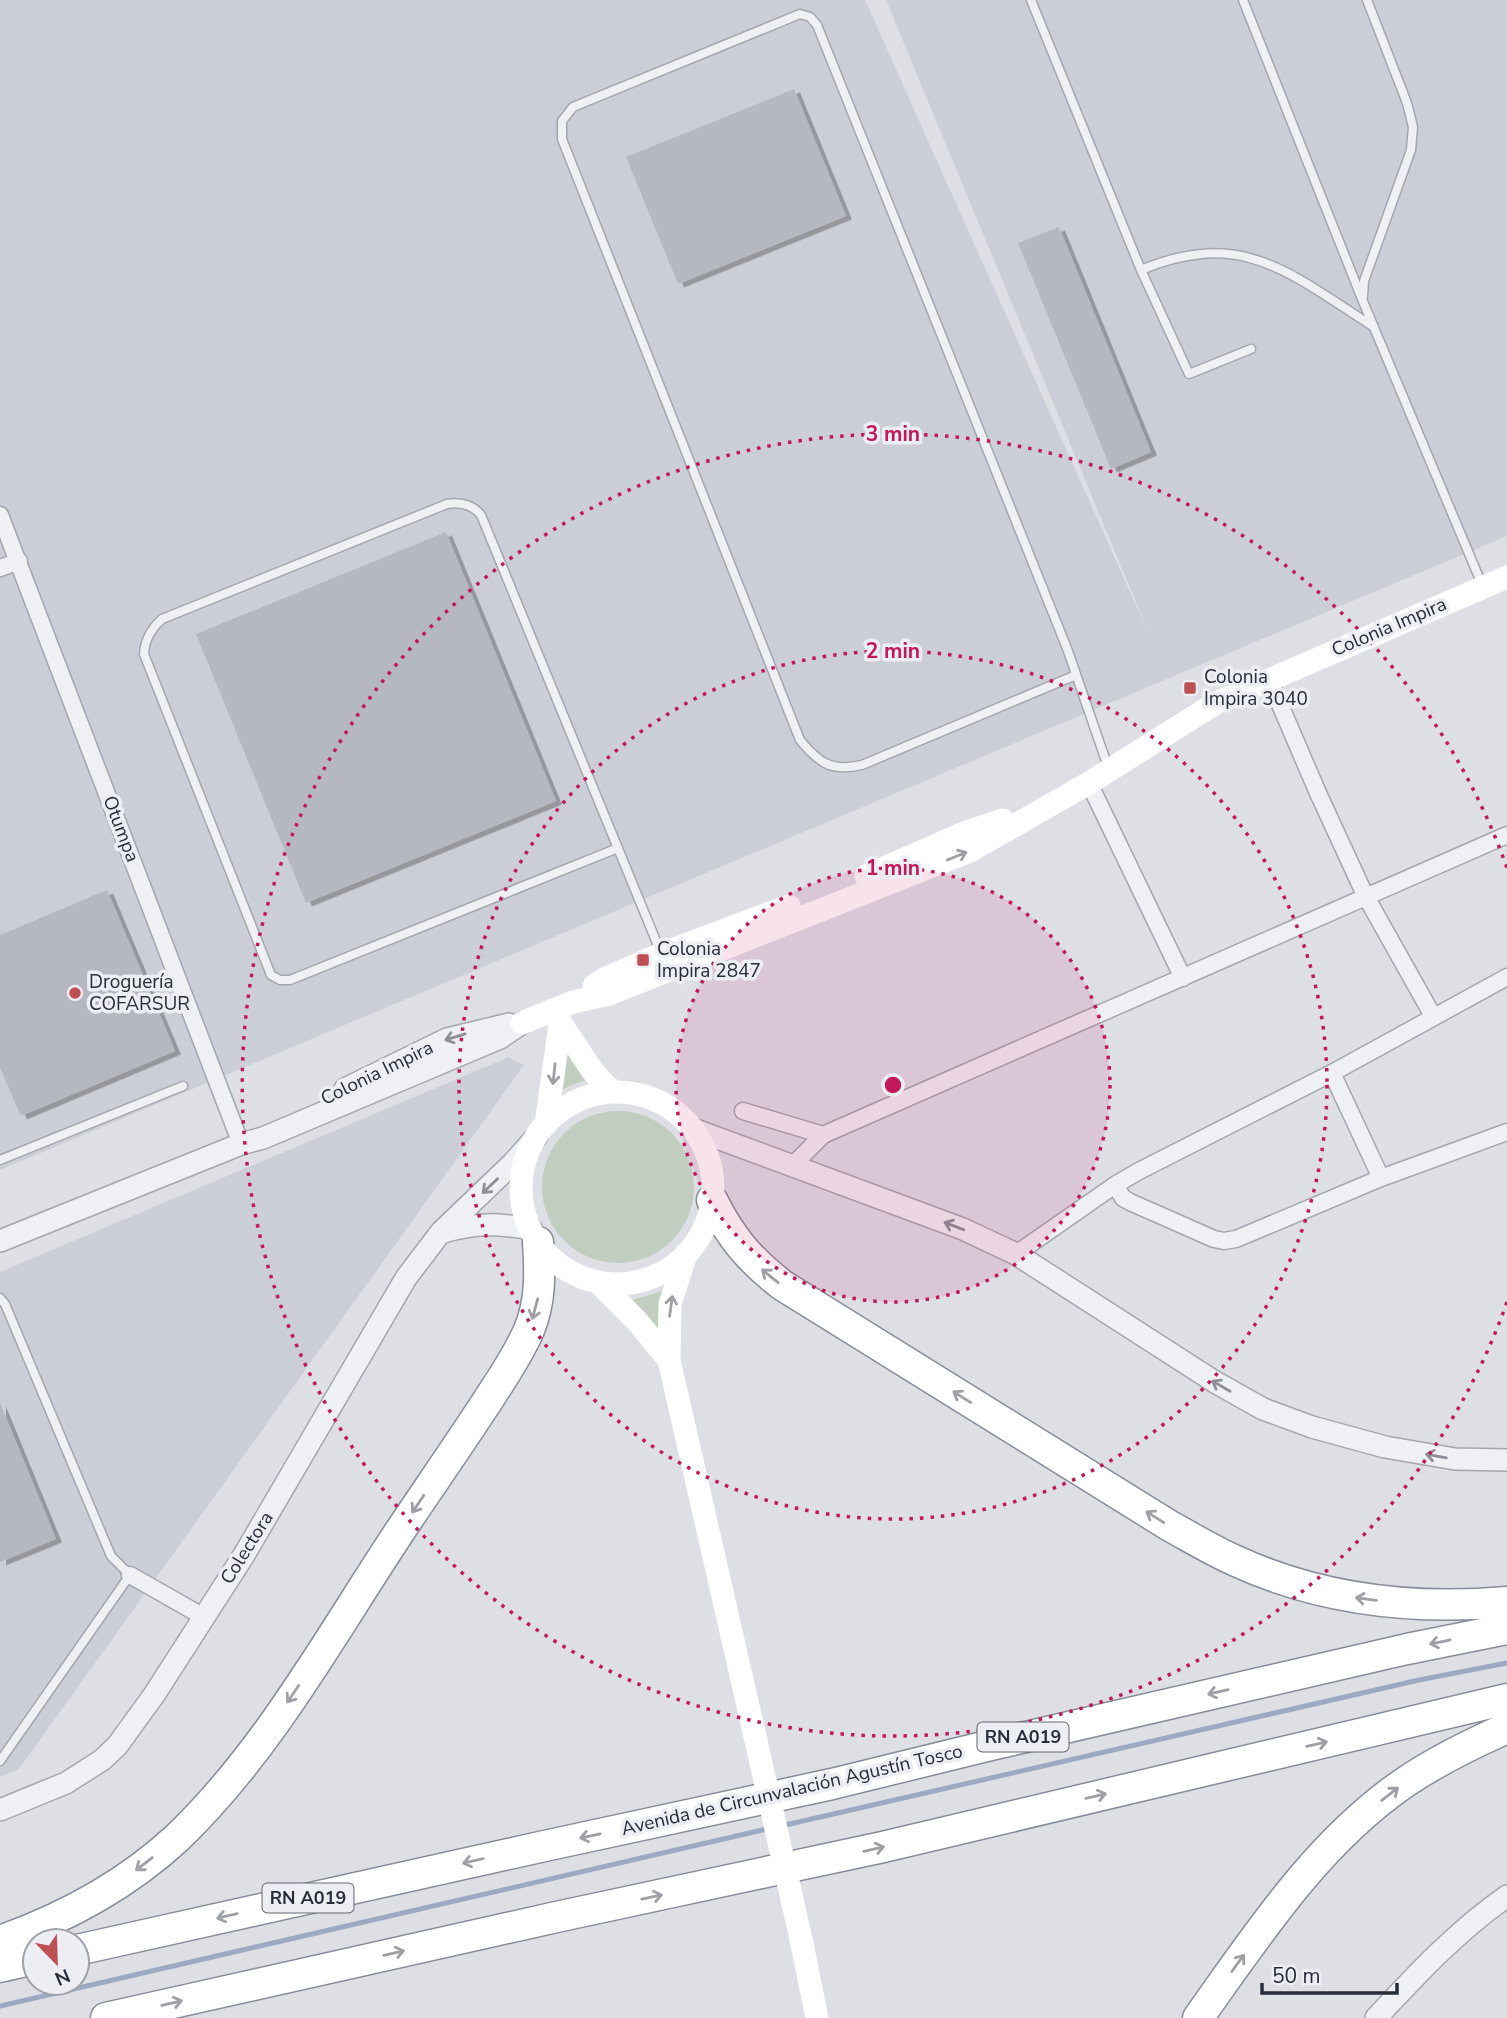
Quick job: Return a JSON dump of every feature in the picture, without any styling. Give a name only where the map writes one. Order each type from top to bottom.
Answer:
[{"type":"highway","points":[[712,1200],[737,1244],[755,1264],[782,1285],[1170,1526],[1234,1560],[1296,1583],[1358,1599],[1424,1604],[1507,1602]]},
{"type":"highway","points":[[0,1941],[79,1907],[126,1878],[190,1825],[242,1766],[304,1678],[477,1418],[522,1345],[535,1311],[539,1290],[534,1236]]},
{"type":"highway","name":"Avenida de Circunvalación Agustín Tosco","points":[[91,1947],[780,1796],[1407,1649],[1507,1629]]},
{"type":"highway","points":[[106,2018],[870,1850],[1507,1699]]},
{"type":"highway","points":[[1198,2018],[1305,1874],[1336,1841],[1402,1784],[1438,1762],[1507,1728]]},
{"type":"highway","points":[[0,1967],[21,1962]]},
{"type":"main road","name":"Colonia Impira","points":[[522,1023],[609,994],[970,851],[1089,783],[1216,703],[1507,577]]},
{"type":"main road","name":"Colonia Impira","points":[[563,1011],[604,979],[661,954],[849,883],[964,834],[1053,804]]},
{"type":"main road","points":[[563,1011],[589,1069],[600,1082],[614,1092]]},
{"type":"main road","points":[[541,1130],[563,1011]]},
{"type":"main road","points":[[614,1092],[631,1093],[656,1100],[693,1129],[709,1159],[712,1200],[702,1234],[686,1254],[666,1270],[642,1280],[614,1284],[598,1282],[570,1271],[549,1255],[534,1236],[524,1213],[522,1183],[528,1152],[541,1130],[558,1113],[577,1101],[614,1092]]},
{"type":"main road","points":[[686,1254],[670,1304],[669,1360],[817,2018]]},
{"type":"main road","points":[[598,1282],[630,1313],[669,1360]]},
{"type":"street","name":"Otumpa","points":[[0,515],[241,1144]]},
{"type":"street","points":[[0,569],[19,561]]},
{"type":"street","points":[[1269,679],[1365,895],[1433,1016]]},
{"type":"street","points":[[1089,783],[1182,978]]},
{"type":"street","points":[[792,1166],[823,1135],[1507,835]]},
{"type":"street","points":[[1016,1254],[1115,1185],[1332,1073],[1507,976]]},
{"type":"street","name":"Colonia Impira","points":[[0,1241],[241,1144],[263,1138],[500,1038],[522,1023]]},
{"type":"street","points":[[1332,1073],[1381,1178]]},
{"type":"street","points":[[743,1111],[823,1135]]},
{"type":"street","points":[[693,1129],[963,1229],[1016,1254],[1215,1382],[1262,1409],[1312,1427],[1385,1447],[1455,1460],[1505,1460]]},
{"type":"street","name":"Colectora","points":[[0,1810],[66,1783],[102,1760],[117,1746],[154,1695],[204,1617],[314,1437],[390,1303],[441,1232],[513,1163],[541,1130]]},
{"type":"street","points":[[1115,1185],[1123,1198],[1130,1202],[1224,1241],[1236,1239],[1381,1178],[1507,1132]]},
{"type":"street","points":[[441,1232],[485,1224],[534,1236]]},
{"type":"street","points":[[130,1575],[204,1617]]},
{"type":"street","points":[[1376,2018],[1440,1950],[1480,1915],[1507,1896]]},
{"type":"lane","points":[[1031,0],[1141,270],[1189,374],[1251,349]]},
{"type":"lane","points":[[1243,0],[1362,299],[1483,587]]},
{"type":"lane","points":[[1362,299],[1364,281],[1411,150],[1413,127],[1408,103],[1367,0]]},
{"type":"lane","points":[[1076,675],[862,765],[833,768],[814,756],[800,740],[562,139],[562,121],[573,107],[800,14],[810,17],[817,25],[1076,675],[1109,769]]},
{"type":"lane","points":[[1141,270],[1158,263],[1203,253],[1259,259],[1289,274],[1374,327]]},
{"type":"lane","points":[[618,848],[290,980],[279,980],[271,975],[145,654],[145,643],[153,627],[162,619],[447,504],[458,502],[475,508],[481,515],[618,848],[661,954]]},
{"type":"lane","points":[[0,1160],[183,1086]]},
{"type":"lane","points":[[0,1298],[111,1556],[130,1575],[0,1760]]},
{"type":"shaded area","points":[[0,0],[865,0],[1152,641],[886,0],[1507,0],[1507,536],[0,1170]]},
{"type":"shaded area","points":[[509,1057],[524,1065],[19,1769],[0,1777],[0,1272]]},
{"type":"green space","points":[[568,1052],[585,1080],[563,1089]]},
{"type":"green space","points":[[618,1111],[647,1117],[672,1133],[688,1158],[694,1187],[688,1216],[672,1241],[647,1257],[618,1263],[589,1257],[564,1241],[548,1216],[542,1187],[548,1158],[564,1133],[589,1117]]},
{"type":"green space","points":[[663,1291],[661,1333],[629,1301]]},
{"type":"building","points":[[794,89],[846,216],[678,284],[626,157]]},
{"type":"building","points":[[1059,227],[1151,452],[1111,469],[1018,243]]},
{"type":"building","points":[[446,532],[556,801],[306,903],[196,634]]},
{"type":"building","name":"Droguería COFARSUR","points":[[107,890],[175,1051],[21,1116],[0,1068],[0,935]]},
{"type":"building","points":[[0,1403],[56,1539],[0,1562]]},
{"type":"waterway","points":[[781,1826],[1419,1680],[1507,1663]]},
{"type":"waterway","points":[[0,2006],[771,1828]]},
{"type":"place","name":"Colonia Impira 3040","points":[[1190,688]]},
{"type":"place","name":"Colonia Impira 2847","points":[[643,960]]},
{"type":"place","name":"Droguería COFARSUR","points":[[75,993]]}]
